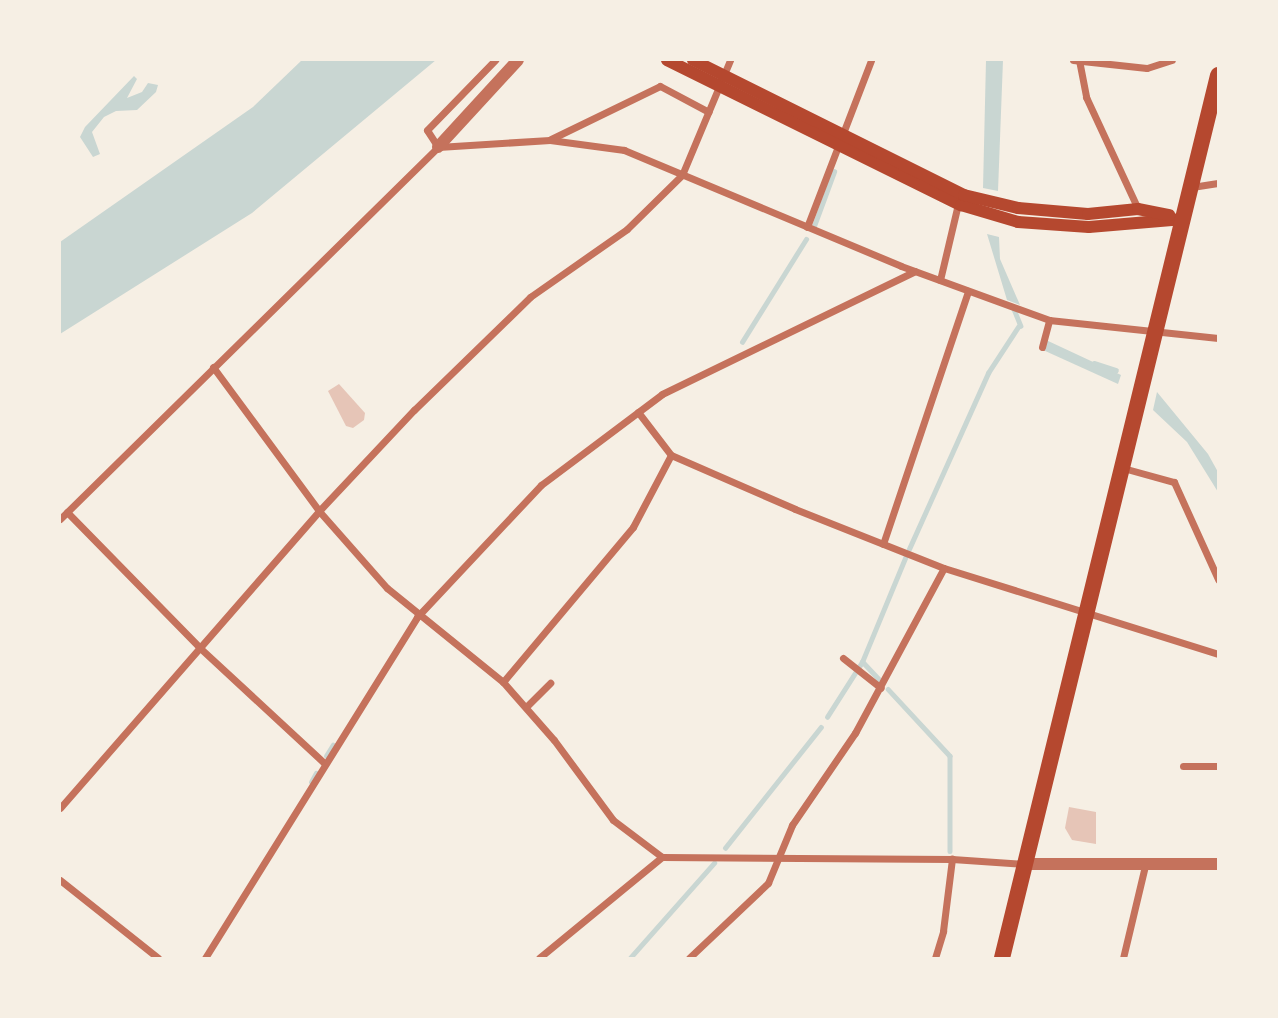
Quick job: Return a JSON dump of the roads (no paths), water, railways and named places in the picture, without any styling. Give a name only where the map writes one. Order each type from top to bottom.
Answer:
[{"type":"highway","points":[[1002,958],[1084,612],[1219,75]]},
{"type":"main road","points":[[667,60],[722,81],[840,140],[958,204],[1018,222],[1089,227],[1184,219]]},
{"type":"main road","points":[[693,60],[722,81]]},
{"type":"main road","points":[[840,140],[964,195],[993,203],[1088,214],[1138,209],[1184,219]]},
{"type":"street","points":[[438,147],[427,130],[495,60]]},
{"type":"street","points":[[60,519],[438,147],[518,60]]},
{"type":"street","points":[[60,808],[319,511],[530,297],[627,229],[682,175],[730,60]]},
{"type":"street","points":[[807,227],[871,60]]},
{"type":"street","points":[[1138,209],[1086,97],[1077,60],[1147,68],[1172,60]]},
{"type":"street","points":[[550,140],[660,86],[709,112]]},
{"type":"street","points":[[438,147],[550,140],[624,150],[915,271],[1049,320],[1219,338]]},
{"type":"street","points":[[1191,187],[1219,183]]},
{"type":"street","points":[[940,281],[958,204]]},
{"type":"street","points":[[205,958],[324,763],[418,617],[541,485],[662,394],[915,271]]},
{"type":"street","points":[[883,544],[968,291]]},
{"type":"street","points":[[1042,347],[1049,320]]},
{"type":"street","points":[[213,367],[319,511],[418,617],[503,682],[527,706],[613,820],[662,857],[952,859],[1026,864],[1145,866],[1219,864]]},
{"type":"street","points":[[638,412],[671,455],[883,544],[944,568],[1219,654]]},
{"type":"street","points":[[503,682],[633,527],[671,455]]},
{"type":"street","points":[[1122,467],[1174,482],[1219,579]]},
{"type":"street","points":[[67,512],[200,648],[324,763]]},
{"type":"street","points":[[689,958],[768,883],[792,825],[881,688],[944,568]]},
{"type":"street","points":[[843,657],[881,688]]},
{"type":"street","points":[[527,706],[550,683]]},
{"type":"street","points":[[1183,766],[1219,766]]},
{"type":"street","points":[[539,958],[662,857]]},
{"type":"street","points":[[935,958],[943,932],[952,859]]},
{"type":"street","points":[[1123,958],[1145,866]]},
{"type":"street","points":[[60,880],[158,958]]},
{"type":"waterway","points":[[814,226],[834,172]]},
{"type":"waterway","points":[[742,342],[806,239]]},
{"type":"waterway","points":[[1014,309],[1021,326]]},
{"type":"waterway","points":[[909,549],[988,373],[1018,327]]},
{"type":"waterway","points":[[1094,363],[1116,370]]},
{"type":"waterway","points":[[880,681],[862,662],[905,558]]},
{"type":"waterway","points":[[827,717],[862,662]]},
{"type":"waterway","points":[[888,689],[950,756],[950,851]]},
{"type":"waterway","points":[[725,848],[821,727]]},
{"type":"waterway","points":[[326,756],[333,745]]},
{"type":"waterway","points":[[311,782],[316,773]]},
{"type":"waterway","points":[[630,958],[714,863]]}]
